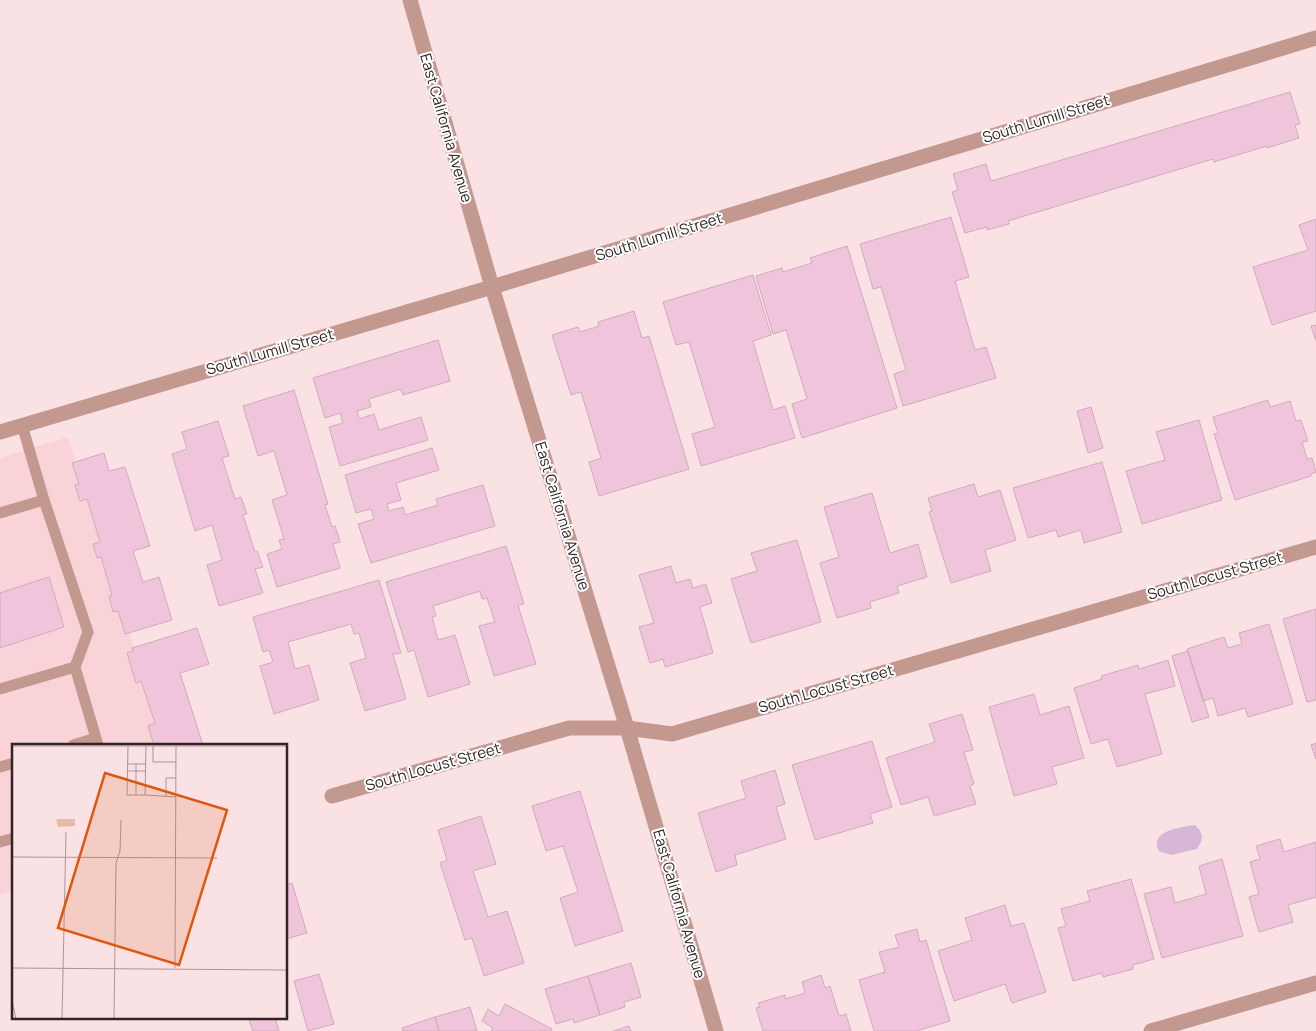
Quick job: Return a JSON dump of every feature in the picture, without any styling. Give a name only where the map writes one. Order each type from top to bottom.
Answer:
[{"type":"street","name":"East California Avenue","points":[[410,0],[492,287],[627,728],[716,1031]]},
{"type":"street","name":"South Lumill Street","points":[[0,432],[492,287],[1316,38]]},
{"type":"street","name":"South Locust Street","points":[[332,796],[568,728],[627,728],[672,734],[1316,547]]},
{"type":"street","points":[[1151,1031],[1316,983]]},
{"type":"lane","points":[[22,425],[44,500],[88,632],[75,666],[97,741],[79,744]]},
{"type":"lane","points":[[0,513],[44,500]]},
{"type":"lane","points":[[0,689],[75,666]]},
{"type":"shaded area","points":[[68,437],[164,744],[12,744],[12,891],[0,895],[0,458]]},
{"type":"shaded area","points":[[1195,825],[1202,836],[1197,849],[1171,855],[1159,851],[1157,844],[1158,839],[1162,835],[1168,831]]},
{"type":"building","points":[[1290,92],[1300,124],[1295,125],[1299,138],[1214,162],[1213,159],[1008,221],[1009,224],[965,233],[952,192],[958,190],[953,174],[986,164],[991,181]]},
{"type":"building","points":[[951,217],[969,277],[955,281],[975,350],[986,347],[996,378],[903,406],[894,374],[906,370],[881,287],[873,289],[860,244]]},
{"type":"building","points":[[1316,219],[1316,311],[1272,325],[1253,267],[1308,250],[1299,225]]},
{"type":"building","points":[[847,246],[897,408],[802,438],[792,404],[807,399],[786,330],[773,334],[756,276],[782,268],[783,272],[812,263],[810,258]]},
{"type":"building","points":[[753,275],[771,335],[753,341],[773,410],[785,406],[795,438],[701,466],[692,434],[715,427],[689,342],[676,345],[663,302]]},
{"type":"building","points":[[634,311],[642,338],[649,336],[689,469],[599,496],[589,462],[601,458],[581,392],[571,395],[552,335],[578,327],[580,332],[599,326],[598,322]]},
{"type":"building","points":[[1316,325],[1316,341],[1311,326]]},
{"type":"building","points":[[438,340],[450,381],[403,395],[401,389],[369,399],[371,407],[357,411],[359,419],[374,414],[379,430],[421,417],[428,440],[340,466],[329,427],[343,423],[340,413],[325,418],[313,378]]},
{"type":"building","points":[[294,390],[328,504],[325,505],[332,527],[335,526],[340,542],[333,544],[340,568],[277,587],[267,554],[282,549],[279,540],[284,539],[272,500],[287,495],[274,451],[258,456],[243,406]]},
{"type":"building","points":[[1268,400],[1270,407],[1290,401],[1296,421],[1301,420],[1308,441],[1302,442],[1307,459],[1312,458],[1316,472],[1311,474],[1311,476],[1235,500],[1214,434],[1218,433],[1213,417]]},
{"type":"building","points":[[1091,407],[1103,448],[1088,453],[1077,411]]},
{"type":"building","points":[[1199,420],[1222,500],[1142,524],[1126,471],[1165,460],[1156,432]]},
{"type":"building","points":[[218,421],[229,456],[222,458],[235,499],[241,497],[247,514],[243,515],[255,552],[257,551],[263,567],[255,569],[263,593],[219,606],[207,565],[222,560],[212,525],[195,531],[172,454],[187,449],[182,432]]},
{"type":"building","points":[[432,448],[439,470],[396,483],[401,500],[387,504],[389,511],[403,507],[405,515],[438,505],[436,499],[483,485],[495,526],[371,563],[358,524],[374,519],[371,509],[356,513],[345,475]]},
{"type":"building","points":[[104,453],[109,471],[125,467],[150,546],[133,551],[143,582],[159,577],[172,620],[125,634],[118,611],[113,612],[109,596],[112,595],[101,557],[97,558],[93,544],[100,542],[87,499],[80,501],[75,485],[79,484],[72,463]]},
{"type":"building","points":[[1102,462],[1122,532],[1084,543],[1081,530],[1058,537],[1056,530],[1028,538],[1013,488]]},
{"type":"building","points":[[974,484],[978,497],[1000,490],[1016,540],[985,550],[991,571],[951,583],[929,512],[932,511],[928,498]]},
{"type":"building","points":[[872,493],[890,553],[918,544],[927,577],[897,586],[899,593],[870,602],[871,608],[837,618],[820,563],[839,557],[824,507]]},
{"type":"building","points":[[797,540],[821,622],[751,643],[731,579],[757,571],[751,553]]},
{"type":"building","points":[[506,546],[524,604],[518,605],[536,664],[494,676],[479,626],[495,622],[487,598],[482,599],[480,591],[433,606],[436,616],[432,617],[438,640],[455,635],[470,684],[428,697],[414,650],[408,652],[386,582]]},
{"type":"building","points":[[671,566],[676,583],[690,579],[693,588],[706,584],[712,603],[700,607],[713,653],[665,667],[663,659],[650,663],[639,627],[654,623],[639,575]]},
{"type":"building","points":[[49,577],[64,627],[0,648],[0,593]]},
{"type":"building","points":[[379,580],[401,653],[393,654],[406,699],[365,711],[350,663],[366,658],[359,633],[354,634],[351,624],[288,642],[295,669],[309,665],[319,700],[274,714],[260,666],[273,662],[269,650],[263,652],[253,617]]},
{"type":"building","points":[[1316,609],[1316,700],[1307,702],[1283,619]]},
{"type":"building","points":[[1269,624],[1293,704],[1248,717],[1245,708],[1218,716],[1213,698],[1203,701],[1187,649],[1224,637],[1228,648],[1242,644],[1239,633]]},
{"type":"building","points":[[197,628],[209,664],[180,673],[203,744],[154,744],[148,726],[155,723],[141,681],[136,683],[127,653],[133,651],[132,648]]},
{"type":"building","points":[[1188,651],[1209,717],[1192,722],[1172,656]]},
{"type":"building","points":[[1168,660],[1175,686],[1145,694],[1162,754],[1117,767],[1108,739],[1091,744],[1074,688],[1102,679],[1101,676],[1138,665],[1139,669]]},
{"type":"building","points":[[1034,694],[1040,715],[1069,706],[1084,758],[1052,767],[1057,784],[1014,796],[989,707]]},
{"type":"building","points":[[962,714],[973,750],[964,752],[974,784],[970,786],[976,804],[934,816],[928,797],[901,805],[886,758],[935,742],[929,724]]},
{"type":"building","points":[[872,741],[892,807],[870,814],[873,823],[815,840],[792,765]]},
{"type":"building","points":[[1316,743],[1316,759],[1311,745]]},
{"type":"building","points":[[775,770],[785,804],[776,807],[786,839],[735,855],[737,865],[716,872],[698,813],[746,798],[741,781]]},
{"type":"building","points":[[580,791],[623,931],[575,946],[560,898],[578,892],[563,846],[546,851],[532,806]]},
{"type":"building","points":[[481,816],[496,864],[473,871],[488,917],[507,911],[524,963],[484,976],[472,938],[465,940],[440,863],[447,860],[438,830]]},
{"type":"building","points":[[1280,839],[1284,852],[1316,842],[1316,897],[1288,905],[1293,922],[1259,932],[1249,897],[1259,894],[1250,862],[1260,859],[1256,846]]},
{"type":"building","points":[[1222,859],[1243,936],[1162,958],[1144,894],[1171,887],[1175,903],[1206,894],[1199,866]]},
{"type":"building","points":[[1131,879],[1154,959],[1133,965],[1133,969],[1103,977],[1102,973],[1073,981],[1058,928],[1066,926],[1061,909],[1090,901],[1087,891]]},
{"type":"building","points":[[292,883],[307,933],[288,938],[288,884]]},
{"type":"building","points":[[1005,905],[1011,926],[1024,923],[1046,992],[1012,1003],[1005,984],[954,1001],[938,951],[972,940],[965,918]]},
{"type":"building","points":[[917,929],[920,942],[926,940],[950,1021],[916,1031],[874,1031],[859,980],[885,972],[879,952],[899,947],[895,935]]},
{"type":"building","points":[[631,963],[641,997],[624,1002],[625,1007],[600,1015],[588,976]]},
{"type":"building","points":[[319,974],[334,1024],[308,1031],[294,981]]},
{"type":"building","points":[[821,975],[825,988],[830,986],[839,1016],[846,1014],[851,1031],[763,1031],[756,1008],[760,1007],[758,1003],[785,995],[785,999],[805,993],[802,982]]},
{"type":"building","points":[[588,976],[600,1015],[574,1023],[573,1019],[556,1024],[545,989]]},
{"type":"building","points":[[505,1004],[552,1029],[551,1031],[491,1031],[493,1028],[482,1021],[488,1009],[499,1016]]},
{"type":"building","points":[[470,1007],[477,1031],[439,1031],[435,1017]]},
{"type":"building","points":[[435,1017],[439,1031],[403,1031],[402,1028]]},
{"type":"building","points":[[248,1018],[275,1018],[279,1031],[253,1031]]},
{"type":"building","points":[[629,1026],[631,1031],[613,1031]]}]
